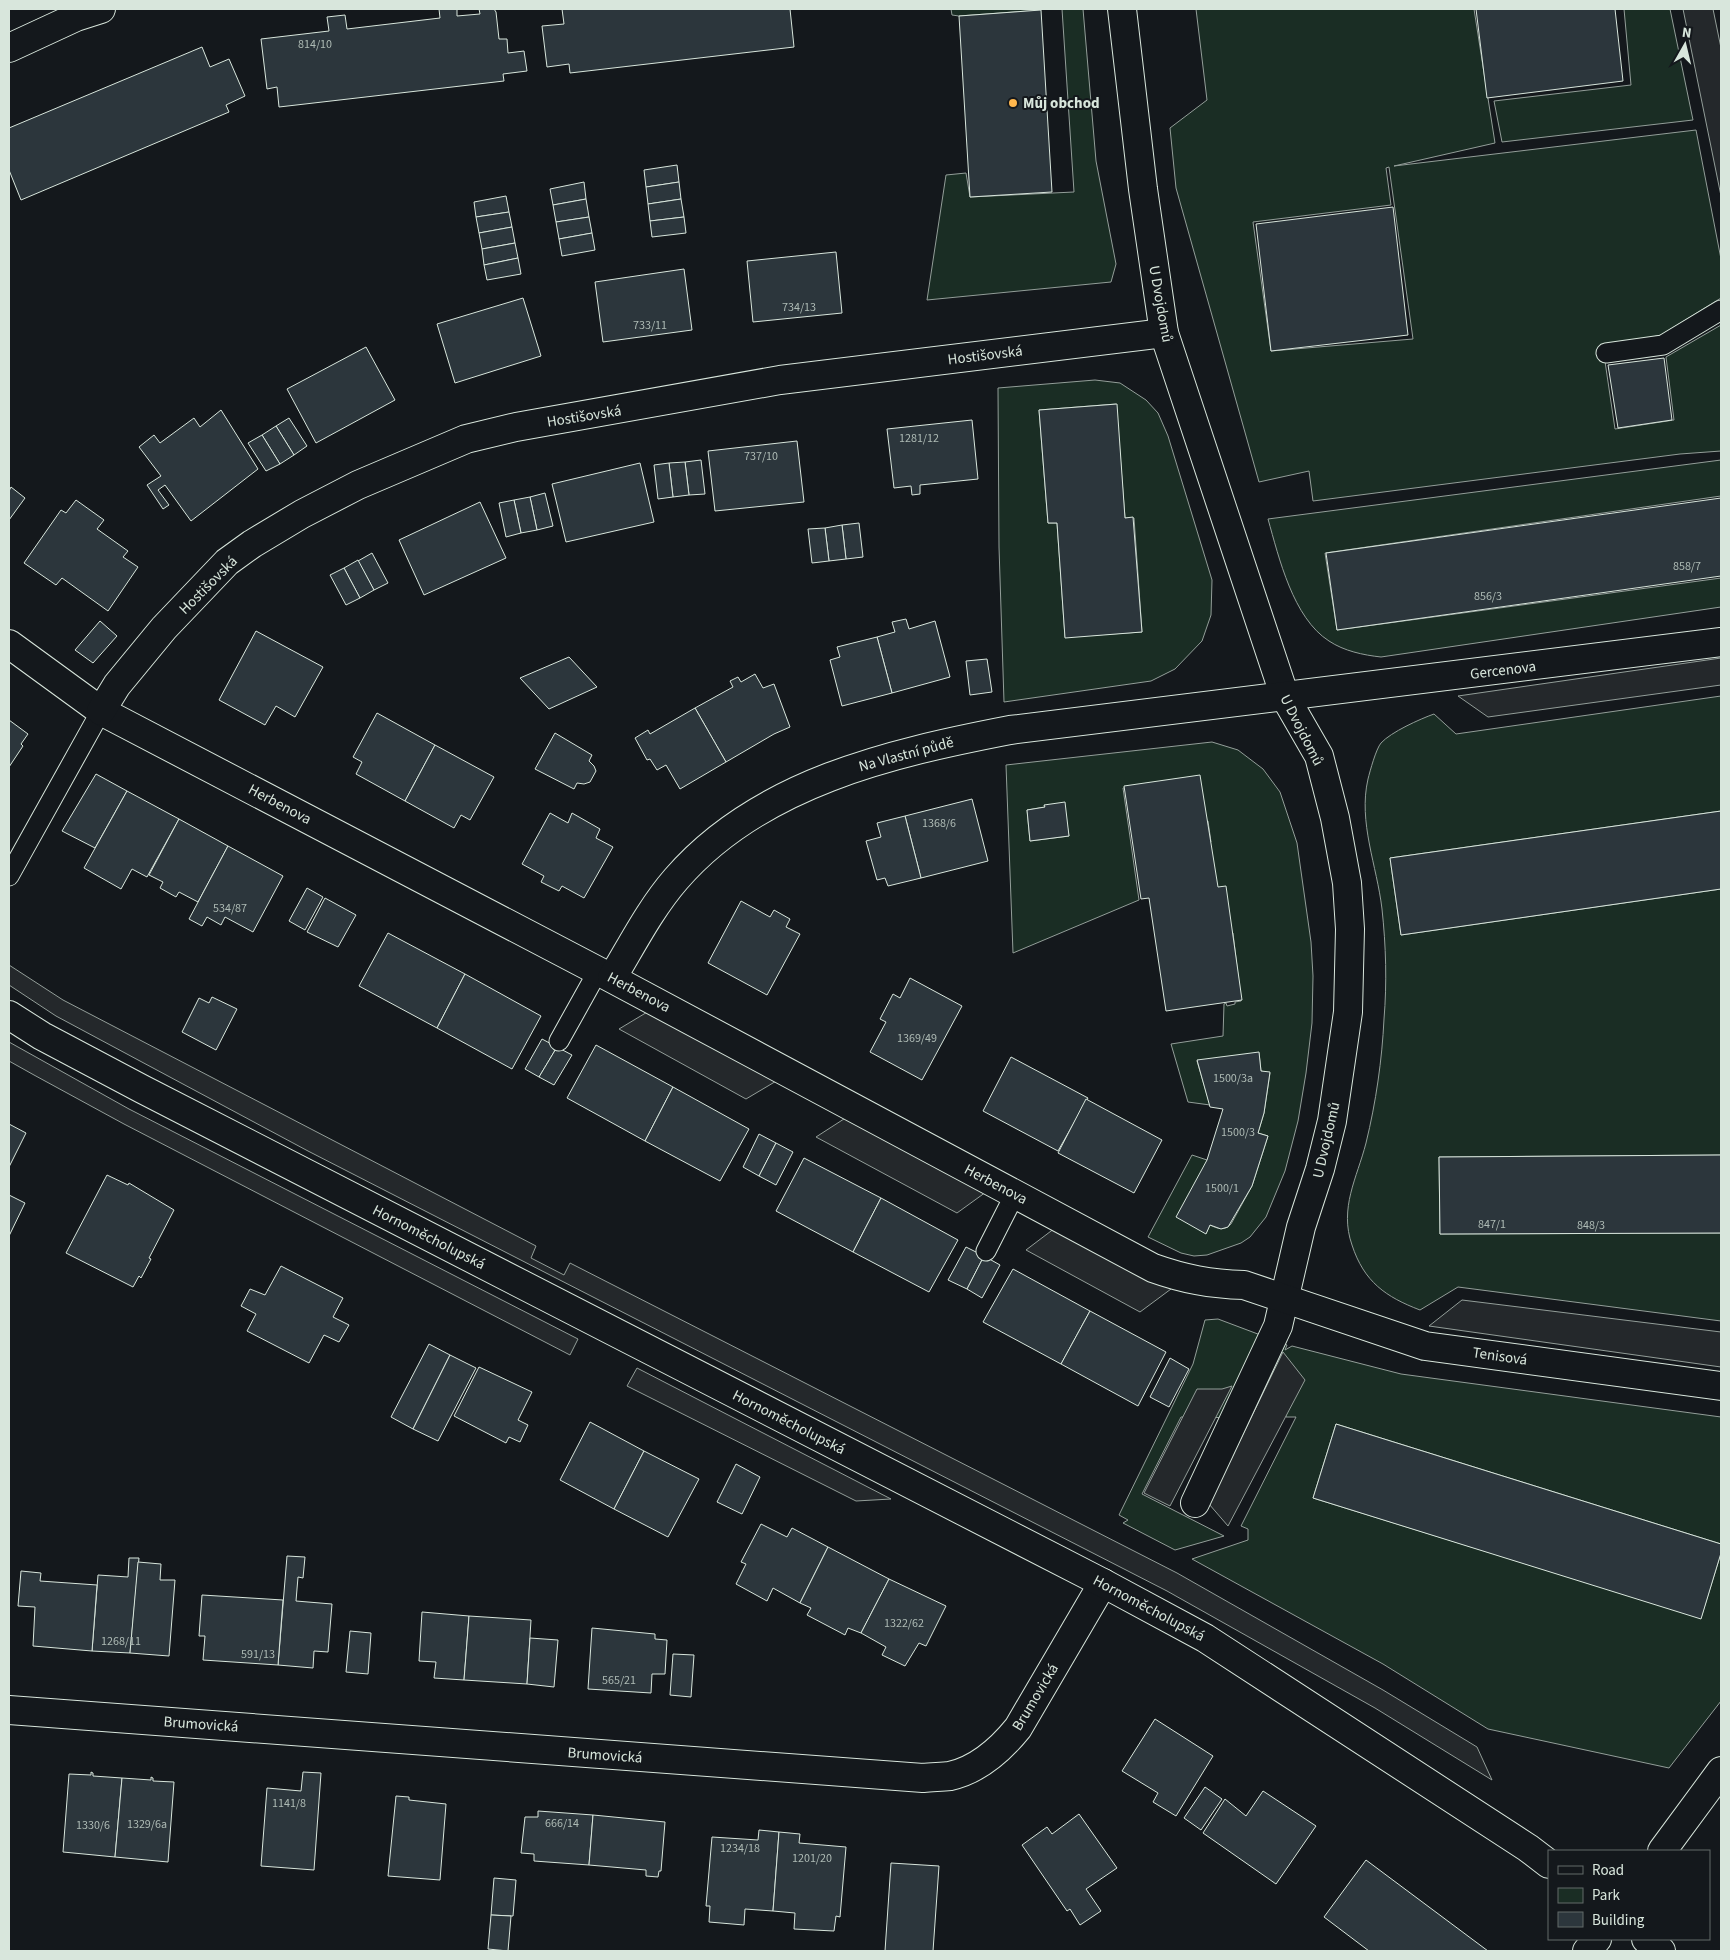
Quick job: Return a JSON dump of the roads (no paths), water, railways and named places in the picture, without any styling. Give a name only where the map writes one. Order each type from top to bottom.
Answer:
[{"type":"street","points":[[9,48],[76,17],[101,9]]},
{"type":"street","name":"U Dvojdomů","points":[[1122,9],[1143,189],[1164,333],[1284,697],[1319,756],[1335,818],[1348,883],[1350,929],[1348,1012],[1332,1121],[1320,1169],[1301,1227],[1278,1326],[1195,1503]]},
{"type":"street","name":"Hostišovská","points":[[101,711],[117,685],[164,628],[227,562],[302,514],[358,485],[466,440],[516,427],[780,380],[1164,333]]},
{"type":"street","name":"Gercenova","points":[[1284,697],[1721,642]]},
{"type":"street","name":"Herbenova","points":[[9,644],[101,711],[605,974],[1153,1268],[1184,1279],[1215,1284],[1244,1285],[1285,1299]]},
{"type":"street","name":"Na Vlastní půdě","points":[[605,974],[676,879],[729,830],[799,790],[828,778],[899,753],[1010,730],[1284,697]]},
{"type":"street","name":"Hornoměcholupská","points":[[9,1015],[42,1036],[151,1094],[1103,1583],[1205,1638],[1528,1848],[1548,1863]]},
{"type":"street","name":"Tenisová","points":[[1285,1299],[1425,1346],[1721,1386]]},
{"type":"street","name":"Brumovická","points":[[9,1710],[922,1778],[949,1776],[968,1769],[986,1758],[1018,1728],[1103,1583]]},
{"type":"street","points":[[1663,1850],[1721,1770]]},
{"type":"street","points":[[1587,1951],[1596,1940]]},
{"type":"street","points":[[1647,1940],[1661,1951]]},
{"type":"lane","points":[[1606,353],[1663,345],[1721,310]]},
{"type":"lane","points":[[9,876],[101,711]]},
{"type":"lane","points":[[559,1041],[605,974]]},
{"type":"lane","points":[[986,1251],[1015,1194]]},
{"type":"place","name":"Můj obchod","points":[[1013,103]]}]
